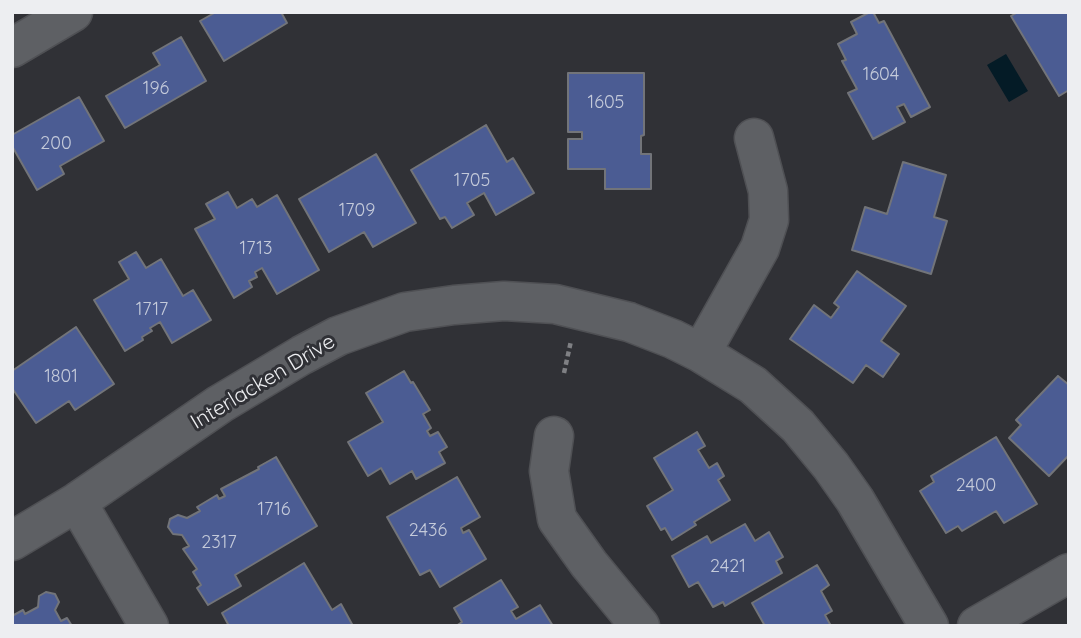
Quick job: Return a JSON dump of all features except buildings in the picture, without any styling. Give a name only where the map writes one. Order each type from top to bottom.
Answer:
[{"type":"street","points":[[12,48],[73,12]]},
{"type":"street","points":[[701,353],[760,248],[769,220],[768,191],[754,138]]},
{"type":"street","name":"Interlacken Drive","points":[[12,541],[77,502],[220,404],[338,336],[405,313],[454,305],[504,301],[555,304],[629,322],[701,353],[753,385],[799,426],[855,500],[929,626]]},
{"type":"street","points":[[554,436],[549,471],[557,519],[605,585],[640,626]]},
{"type":"street","points":[[77,502],[149,626]]},
{"type":"street","points":[[977,626],[1069,573]]},
{"type":"path","points":[[564,373],[571,340]]},
{"type":"water","points":[[1006,54],[1028,91],[1009,102],[987,65]]}]
